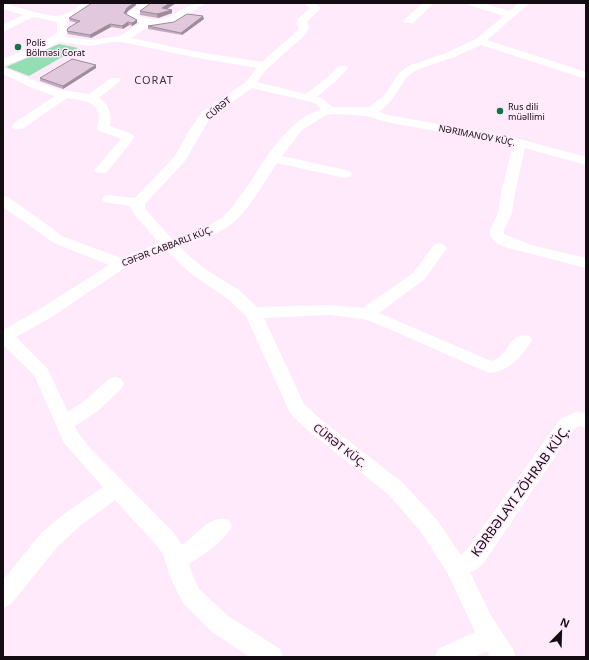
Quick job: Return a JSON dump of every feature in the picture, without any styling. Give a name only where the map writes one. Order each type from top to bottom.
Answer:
[{"type":"street","points":[[3,6],[47,18],[63,19],[88,3]]},
{"type":"street","points":[[147,23],[132,16],[133,13],[149,3]]},
{"type":"street","points":[[122,39],[147,23],[170,21],[201,3]]},
{"type":"street","name":"CÜRƏT","points":[[138,203],[180,158],[196,129],[206,115],[250,84],[264,66],[303,30],[302,21],[316,8],[308,3]]},
{"type":"street","points":[[408,21],[430,3]]},
{"type":"street","points":[[472,3],[511,15]]},
{"type":"street","points":[[368,112],[378,107],[387,99],[402,76],[412,68],[450,55],[480,41],[525,3]]},
{"type":"street","points":[[3,29],[32,14]]},
{"type":"street","points":[[3,63],[45,46],[58,39],[62,33],[63,19]]},
{"type":"street","points":[[58,39],[91,43],[112,39],[122,39],[198,55],[264,66]]},
{"type":"street","points":[[480,41],[586,76]]},
{"type":"street","points":[[308,98],[327,83],[342,68]]},
{"type":"street","points":[[3,70],[39,87],[64,94],[90,98],[98,102],[102,107],[105,118],[103,128],[128,138],[101,170]]},
{"type":"street","points":[[90,98],[115,80]]},
{"type":"street","points":[[250,84],[308,98],[323,104],[330,111],[317,115],[298,127],[286,140],[241,205],[224,222],[201,234],[168,245],[121,264],[44,314],[4,337],[41,372],[71,438],[82,452],[166,540],[177,560],[182,579],[192,596],[220,624],[271,657]]},
{"type":"street","points":[[18,126],[64,94]]},
{"type":"street","name":"NƏRIMANOV KÜÇ.","points":[[330,111],[368,112],[386,118],[520,143],[555,151],[586,161]]},
{"type":"street","points":[[520,143],[508,193],[505,213],[497,230],[497,236],[502,241],[586,263]]},
{"type":"street","points":[[274,158],[345,174]]},
{"type":"street","points":[[109,199],[138,203],[137,207],[139,212],[168,245]]},
{"type":"street","points":[[6,204],[59,240],[121,264]]},
{"type":"street","name":"CÜRƏT KÜÇ.","points":[[168,245],[196,270],[234,295],[253,314],[297,408],[312,423],[401,494],[429,526],[456,568],[491,637],[504,657]]},
{"type":"street","points":[[366,314],[419,276],[439,248]]},
{"type":"street","points":[[253,314],[329,310],[366,314],[393,324],[489,367],[497,367],[504,364],[524,340]]},
{"type":"street","points":[[64,424],[91,406],[115,384]]},
{"type":"street","name":"KƏRBƏLAYI ZÖHRAB KÜÇ.","points":[[456,568],[468,563],[477,554],[567,424],[576,419],[586,420]]},
{"type":"street","points":[[3,597],[50,539],[72,520],[117,488]]},
{"type":"street","points":[[177,560],[194,549],[221,526]]},
{"type":"street","points":[[447,657],[491,637]]},
{"type":"green space","points":[[59,44],[78,48],[29,76],[6,67]]},
{"type":"building","points":[[92,3],[134,3],[127,8],[124,13],[137,20],[132,23],[128,22],[122,26],[110,24],[90,35],[67,31],[68,28],[80,21],[69,18]]},
{"type":"building","points":[[151,3],[170,3],[162,8],[172,10],[157,14],[140,11]]},
{"type":"building","points":[[187,14],[203,16],[181,33],[148,26],[174,22]]},
{"type":"building","points":[[72,59],[96,65],[63,86],[40,78]]},
{"type":"place","name":"Polis Bölmәsi Corat","points":[[18,47]]},
{"type":"place","name":"Rus dili müəllimi","points":[[500,111]]},
{"type":"district","name":"CORAT","points":[[154,79]]}]
